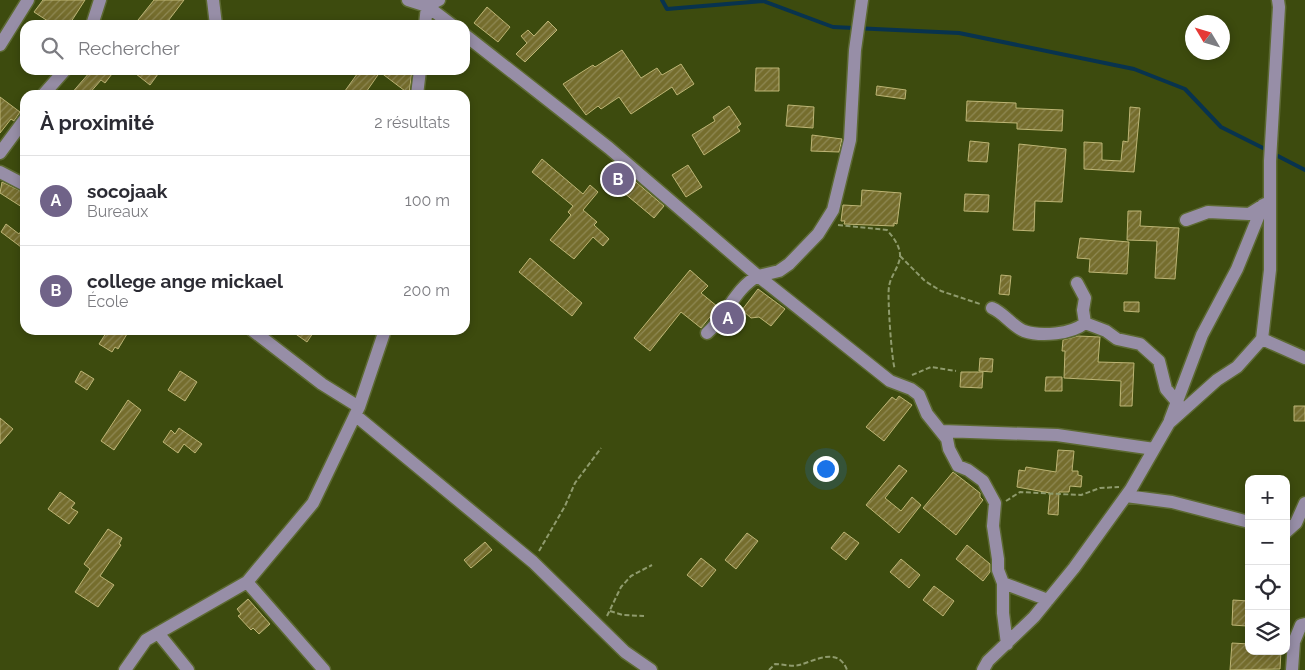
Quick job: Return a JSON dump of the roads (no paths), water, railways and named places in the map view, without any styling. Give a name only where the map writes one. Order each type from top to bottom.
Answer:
[{"type":"street","points":[[0,45],[28,0]]},
{"type":"street","points":[[94,20],[100,0]]},
{"type":"street","points":[[213,0],[215,20]]},
{"type":"street","points":[[408,0],[433,3],[448,20]]},
{"type":"street","points":[[707,333],[715,326],[730,304],[752,279],[779,271],[789,264],[818,234],[833,210],[850,140],[855,50],[862,0]]},
{"type":"street","points":[[1169,423],[1217,380],[1236,368],[1262,339],[1270,270],[1267,202],[1278,0]]},
{"type":"street","points":[[427,20],[433,3]]},
{"type":"street","points":[[470,39],[609,148],[758,276],[890,382],[902,385],[919,395],[927,414],[947,439],[949,449],[958,466],[968,470],[983,481],[996,503],[993,526],[998,570],[1003,583],[1003,613],[1007,644]]},
{"type":"street","points":[[47,90],[60,75]]},
{"type":"street","points":[[418,90],[419,75]]},
{"type":"street","points":[[0,153],[20,126]]},
{"type":"street","points":[[0,172],[20,182]]},
{"type":"street","points":[[1186,220],[1208,212],[1249,214],[1267,202]]},
{"type":"street","points":[[983,670],[988,662],[1048,600],[1128,493],[1169,423],[1202,335],[1237,269],[1267,202]]},
{"type":"street","points":[[1077,283],[1085,298],[1083,310],[1085,323]]},
{"type":"street","points":[[992,308],[1002,313],[1025,331],[1056,334],[1073,331],[1085,323]]},
{"type":"street","points":[[1085,323],[1106,331],[1117,339],[1140,344],[1159,361],[1166,390],[1178,403]]},
{"type":"street","points":[[258,335],[357,411],[533,562],[625,652],[650,670]]},
{"type":"street","points":[[126,670],[146,640],[247,582],[313,503],[357,411],[383,335]]},
{"type":"street","points":[[1262,339],[1305,358]]},
{"type":"street","points":[[942,431],[1057,435],[1154,449]]},
{"type":"street","points":[[1128,493],[1245,521]]},
{"type":"street","points":[[1290,528],[1296,523],[1305,503]]},
{"type":"street","points":[[247,582],[324,670]]},
{"type":"street","points":[[1003,583],[1048,600]]},
{"type":"street","points":[[1292,670],[1294,642],[1301,625],[1305,624]]},
{"type":"street","points":[[158,633],[188,670]]},
{"type":"waterway","points":[[662,0],[667,9],[763,1],[833,27],[959,33],[1134,69],[1185,89],[1221,127],[1267,150]]},
{"type":"waterway","points":[[1274,154],[1305,170]]},
{"type":"place","name":"college ange mickael","points":[[618,179]]},
{"type":"place","name":"socojaak","points":[[728,318]]}]
